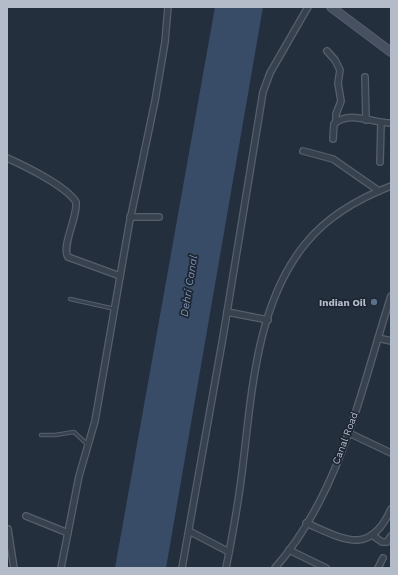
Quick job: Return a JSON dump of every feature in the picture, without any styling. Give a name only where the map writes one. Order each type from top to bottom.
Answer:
[{"type":"main road","points":[[331,7],[391,52]]},
{"type":"street","points":[[62,568],[79,476],[95,421],[130,217],[155,101],[168,7]]},
{"type":"street","points":[[182,568],[227,312],[262,92],[270,72],[308,7]]},
{"type":"street","points":[[327,51],[335,60],[340,70],[338,83],[341,102],[336,114],[336,122]]},
{"type":"street","points":[[365,77],[366,120]]},
{"type":"street","points":[[333,139],[332,127],[336,122],[354,117],[381,123],[391,123]]},
{"type":"street","points":[[380,162],[381,123]]},
{"type":"street","points":[[303,151],[333,159],[379,191]]},
{"type":"street","points":[[7,158],[55,184],[68,193],[76,202],[76,213],[66,250],[68,258],[120,276]]},
{"type":"street","points":[[226,568],[242,475],[252,390],[268,320],[283,279],[289,267],[307,242],[335,216],[379,191],[391,186]]},
{"type":"street","points":[[130,217],[159,217]]},
{"type":"street","name":"Canal Road","points":[[275,568],[289,550],[318,503],[349,433],[391,298]]},
{"type":"street","points":[[227,312],[268,320]]},
{"type":"street","points":[[378,338],[391,341]]},
{"type":"street","points":[[349,433],[391,453]]},
{"type":"street","points":[[306,522],[347,541],[356,540],[372,535],[382,527],[391,509]]},
{"type":"street","points":[[26,516],[68,533]]},
{"type":"street","points":[[8,529],[14,568]]},
{"type":"street","points":[[189,532],[229,552]]},
{"type":"street","points":[[372,535],[382,542],[388,542],[391,536]]},
{"type":"street","points":[[289,550],[326,568]]},
{"type":"street","points":[[378,568],[383,558]]},
{"type":"lane","points":[[70,299],[114,309]]},
{"type":"lane","points":[[41,435],[55,435],[74,432],[89,445]]},
{"type":"water","name":"Dehri Canal","points":[[215,7],[263,7],[166,568],[115,568]]},
{"type":"place","name":"Indian Oil","points":[[374,302]]}]
